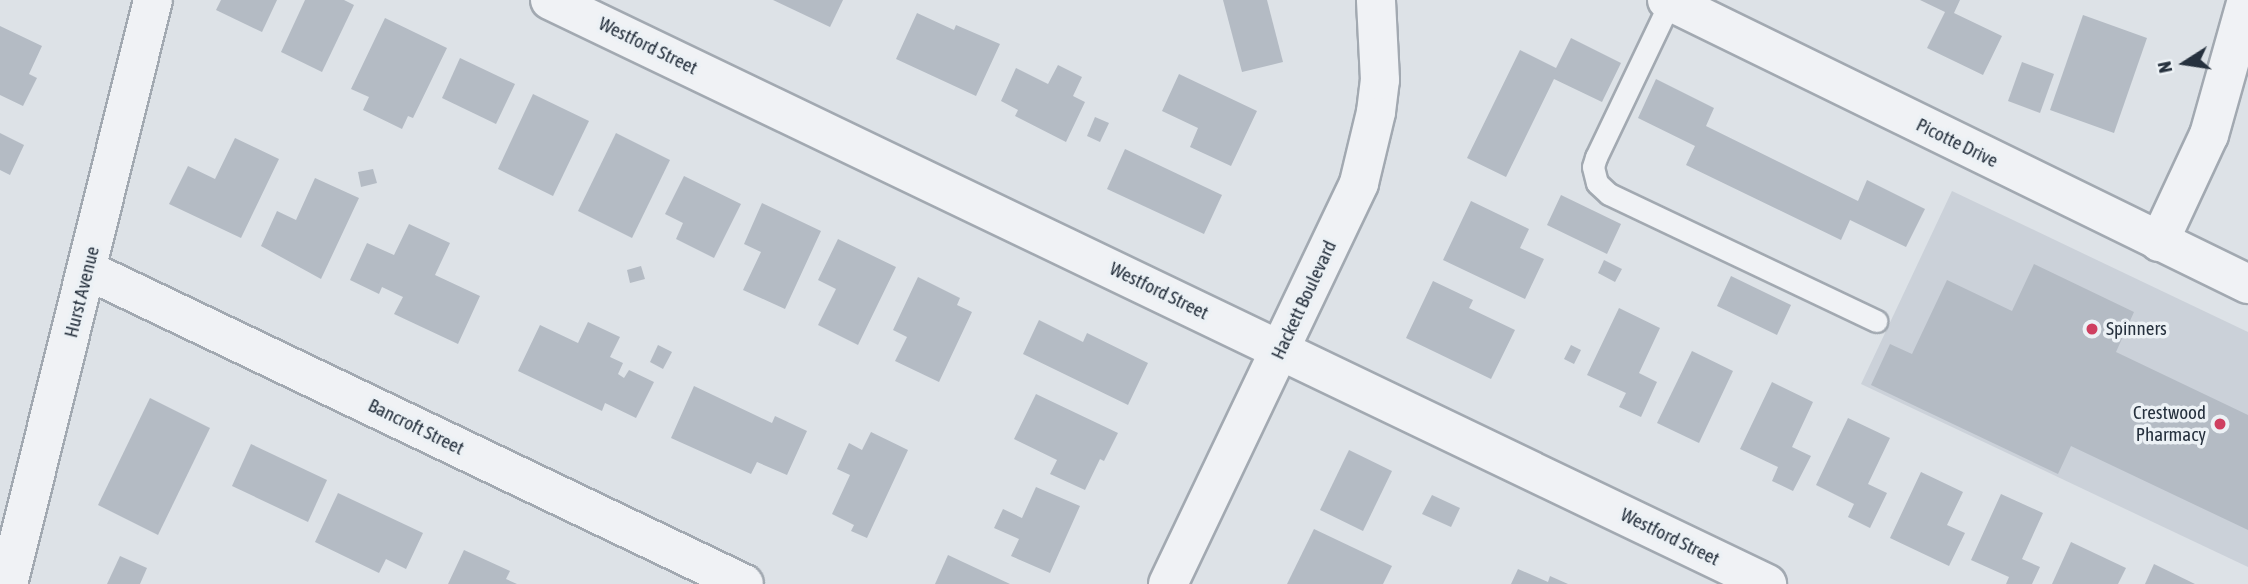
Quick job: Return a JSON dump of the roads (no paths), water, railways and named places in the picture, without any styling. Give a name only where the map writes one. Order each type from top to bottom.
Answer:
[{"type":"street","name":"Hurst Avenue","points":[[8,584],[153,0]]},
{"type":"street","name":"Westford Street","points":[[551,0],[1767,584]]},
{"type":"street","name":"Hackett Boulevard","points":[[1168,584],[1359,183],[1369,148],[1380,80],[1381,52],[1376,0]]},
{"type":"street","name":"Picotte Drive","points":[[1670,0],[2248,284]]},
{"type":"street","points":[[2160,242],[2209,135],[2247,0]]},
{"type":"street","name":"Bancroft Street","points":[[88,270],[744,584]]},
{"type":"lane","points":[[1670,0],[1596,157],[1593,167],[1597,183],[1609,194],[1876,321]]},
{"type":"place","name":"Spinners","points":[[2092,329]]},
{"type":"place","name":"Crestwood Pharmacy","points":[[2220,424]]}]
